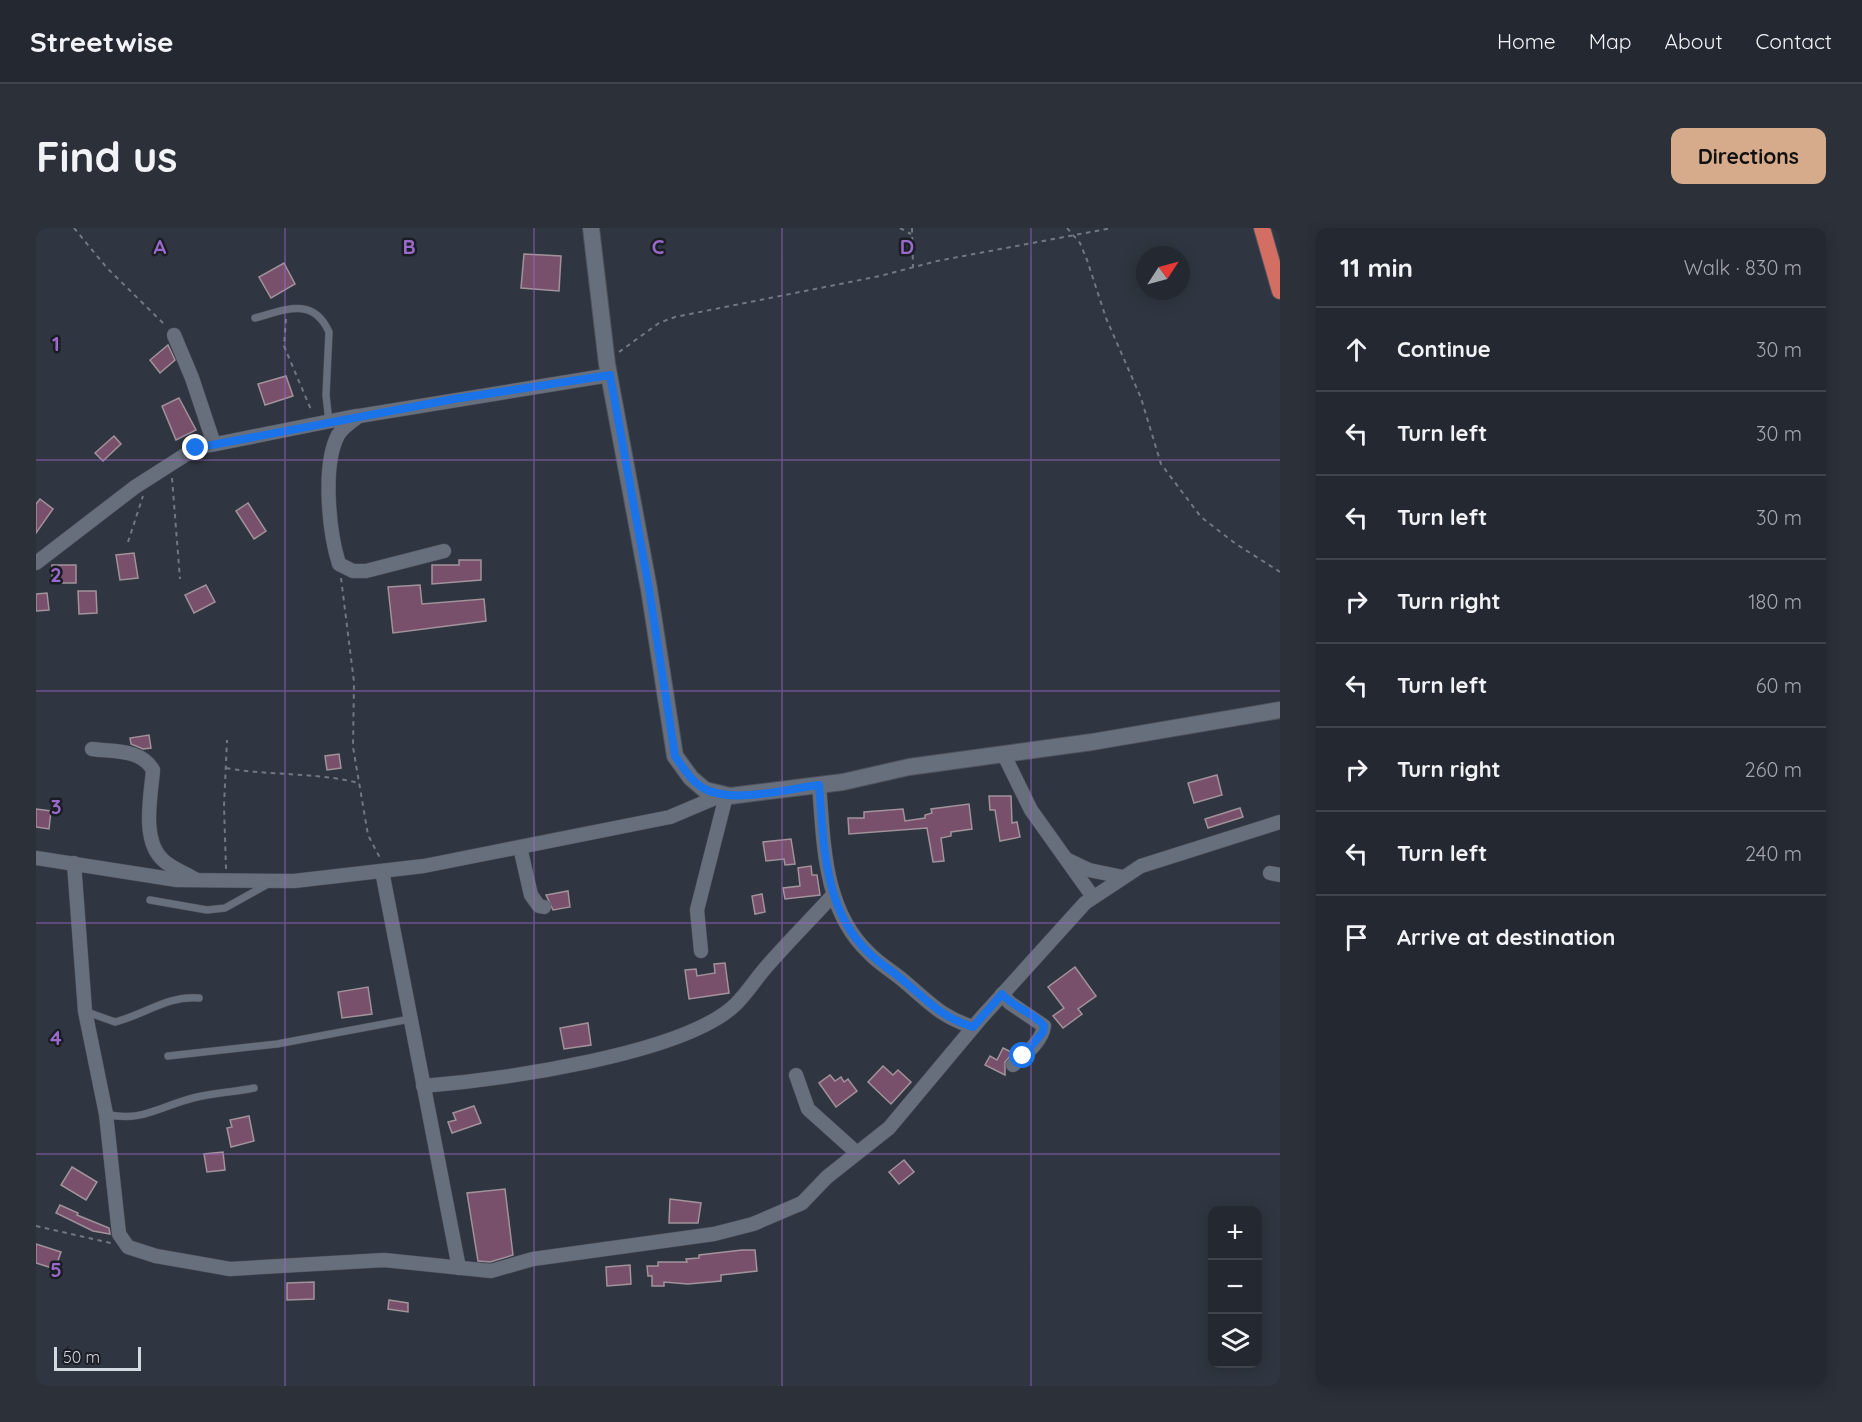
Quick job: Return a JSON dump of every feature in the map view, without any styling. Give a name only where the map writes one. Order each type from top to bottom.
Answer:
[{"type":"highway","points":[[1262,228],[1280,291]]},
{"type":"street","points":[[591,228],[608,368],[649,589],[675,756],[691,778],[705,790],[724,796]]},
{"type":"street","points":[[174,335],[192,378],[214,444]]},
{"type":"street","points":[[36,563],[150,477],[196,448],[608,368]]},
{"type":"street","points":[[358,416],[338,434],[329,466],[330,510],[339,564],[353,571],[366,571],[444,551]]},
{"type":"street","points":[[36,858],[177,880],[294,881],[385,871],[424,866],[670,817],[724,796],[819,785],[909,767],[1004,756],[1280,710]]},
{"type":"street","points":[[92,749],[134,754],[149,762],[153,770],[150,834],[155,850],[163,861],[197,880]]},
{"type":"street","points":[[1004,756],[1031,810],[1093,897]]},
{"type":"street","points":[[819,785],[833,895],[849,930],[870,954],[888,966],[936,1011],[973,1027]]},
{"type":"street","points":[[700,951],[697,910],[724,796]]},
{"type":"street","points":[[74,863],[85,1011],[106,1114],[119,1234],[128,1247],[156,1256],[230,1269],[384,1260],[491,1271],[533,1259],[714,1234],[753,1224],[802,1203],[827,1177],[889,1128],[1002,994],[1061,928],[1093,897],[1141,866],[1280,822]]},
{"type":"street","points":[[520,847],[531,895],[539,906],[544,907]]},
{"type":"street","points":[[1066,859],[1089,870],[1123,877]]},
{"type":"street","points":[[385,871],[410,1019],[459,1268]]},
{"type":"street","points":[[423,1086],[473,1082],[548,1070],[688,1035],[736,1004],[783,947],[833,895]]},
{"type":"street","points":[[1002,994],[1010,1003],[1044,1026],[1043,1032],[1035,1043],[1013,1065]]},
{"type":"street","points":[[796,1075],[808,1109],[857,1153]]},
{"type":"lane","points":[[255,318],[306,308],[315,312],[329,332],[323,423]]},
{"type":"lane","points":[[150,900],[207,910],[225,908],[273,881]]},
{"type":"lane","points":[[85,1011],[115,1022],[167,1002],[186,997],[199,998]]},
{"type":"lane","points":[[168,1056],[287,1042],[410,1019]]},
{"type":"lane","points":[[106,1114],[135,1118],[194,1098],[254,1088]]},
{"type":"path","points":[[74,228],[107,268],[151,309],[174,335]]},
{"type":"path","points":[[900,228],[912,235]]},
{"type":"path","points":[[912,228],[913,267]]},
{"type":"path","points":[[1067,228],[1073,234],[1087,260],[1106,318],[1141,398],[1161,464],[1201,517],[1236,544],[1280,572]]},
{"type":"path","points":[[608,368],[660,323],[675,317],[1073,234],[1112,228]]},
{"type":"path","points":[[287,310],[284,346],[323,423]]},
{"type":"path","points":[[172,463],[180,579]]},
{"type":"path","points":[[128,542],[150,477]]},
{"type":"path","points":[[339,564],[354,682],[353,747],[368,835],[385,871]]},
{"type":"path","points":[[227,740],[224,861],[229,880]]},
{"type":"path","points":[[226,768],[260,774],[343,779],[359,783]]},
{"type":"path","points":[[36,1226],[128,1247]]},
{"type":"building","points":[[524,254],[561,256],[559,291],[521,288]]},
{"type":"building","points":[[284,263],[295,284],[271,298],[259,277]]},
{"type":"building","points":[[168,345],[175,360],[160,373],[150,360]]},
{"type":"building","points":[[286,376],[293,396],[265,405],[258,384]]},
{"type":"building","points":[[179,398],[196,430],[176,440],[162,406]]},
{"type":"building","points":[[114,436],[121,444],[103,461],[95,453]]},
{"type":"building","points":[[40,499],[53,509],[36,533],[36,504]]},
{"type":"building","points":[[248,503],[266,531],[254,539],[236,511]]},
{"type":"building","points":[[134,553],[138,578],[120,580],[116,555]]},
{"type":"building","points":[[459,560],[481,560],[481,580],[432,584],[432,565],[459,565]]},
{"type":"building","points":[[52,565],[76,565],[76,583],[52,583]]},
{"type":"building","points":[[206,585],[215,602],[194,613],[185,595]]},
{"type":"building","points":[[420,585],[422,604],[484,599],[486,621],[393,633],[388,587]]},
{"type":"building","points":[[78,591],[96,591],[97,613],[79,614]]},
{"type":"building","points":[[47,593],[49,610],[36,611],[36,594]]},
{"type":"building","points":[[149,735],[151,748],[143,749],[131,744],[130,738]]},
{"type":"building","points":[[339,754],[341,768],[327,770],[325,756]]},
{"type":"building","points":[[1217,775],[1222,795],[1194,803],[1188,783]]},
{"type":"building","points":[[989,796],[1011,796],[1012,823],[1017,822],[1020,837],[1000,841],[995,810],[990,810]]},
{"type":"building","points":[[969,804],[972,829],[951,832],[951,836],[941,838],[944,861],[933,862],[927,828],[849,834],[848,818],[864,818],[864,812],[903,809],[905,821],[925,818],[925,815],[932,813],[931,809]]},
{"type":"building","points":[[1240,808],[1243,817],[1208,828],[1205,819]]},
{"type":"building","points":[[36,809],[51,811],[49,829],[36,827]]},
{"type":"building","points":[[791,839],[795,864],[785,865],[784,859],[766,861],[763,842]]},
{"type":"building","points":[[811,866],[812,875],[817,875],[820,895],[785,899],[783,888],[800,886],[798,868]]},
{"type":"building","points":[[568,891],[570,907],[553,910],[546,895]]},
{"type":"building","points":[[762,894],[765,912],[755,914],[752,896]]},
{"type":"building","points":[[725,963],[729,993],[689,999],[685,970],[696,969],[697,976],[715,973],[714,964]]},
{"type":"building","points":[[1075,967],[1096,996],[1078,1009],[1082,1014],[1063,1028],[1053,1016],[1064,1008],[1048,987]]},
{"type":"building","points":[[368,987],[372,1014],[342,1018],[338,992]]},
{"type":"building","points":[[588,1023],[591,1045],[564,1049],[560,1028]]},
{"type":"building","points":[[1003,1048],[1013,1053],[1005,1062],[1005,1075],[985,1065],[990,1056],[997,1060]]},
{"type":"building","points":[[883,1066],[893,1075],[898,1070],[911,1082],[891,1104],[868,1082]]},
{"type":"building","points":[[830,1075],[835,1081],[841,1077],[844,1082],[848,1079],[857,1091],[836,1107],[819,1083]]},
{"type":"building","points":[[474,1106],[481,1123],[452,1133],[448,1122],[456,1120],[453,1113]]},
{"type":"building","points":[[249,1116],[254,1141],[231,1147],[227,1128],[232,1127],[230,1120]]},
{"type":"building","points":[[223,1152],[225,1170],[207,1172],[204,1154]]},
{"type":"building","points":[[904,1160],[914,1172],[899,1184],[889,1172]]},
{"type":"building","points":[[72,1167],[97,1182],[86,1200],[61,1185]]},
{"type":"building","points":[[505,1189],[513,1255],[490,1262],[478,1261],[467,1193]]},
{"type":"building","points":[[670,1199],[701,1203],[698,1223],[669,1223]]},
{"type":"building","points":[[60,1205],[78,1213],[77,1215],[109,1228],[110,1234],[93,1231],[56,1213]]},
{"type":"building","points":[[36,1244],[61,1252],[55,1269],[36,1263]]},
{"type":"building","points":[[755,1250],[757,1271],[721,1275],[721,1281],[688,1284],[664,1282],[664,1286],[652,1286],[652,1276],[648,1276],[647,1266],[658,1266],[658,1262],[687,1262],[686,1259],[699,1258],[699,1255]]},
{"type":"building","points":[[630,1265],[631,1284],[607,1286],[606,1267]]},
{"type":"building","points":[[314,1282],[314,1299],[287,1300],[287,1283]]},
{"type":"building","points":[[389,1300],[408,1303],[408,1312],[388,1309]]},
{"type":"route","points":[[196,448],[522,387],[610,375],[649,589],[675,756],[691,778],[705,790],[722,795],[730,796],[819,785],[828,872],[833,895],[849,930],[870,954],[888,966],[936,1011],[950,1019],[973,1027],[1002,994],[1010,1003],[1040,1021],[1044,1026],[1043,1032],[1023,1056]]}]
